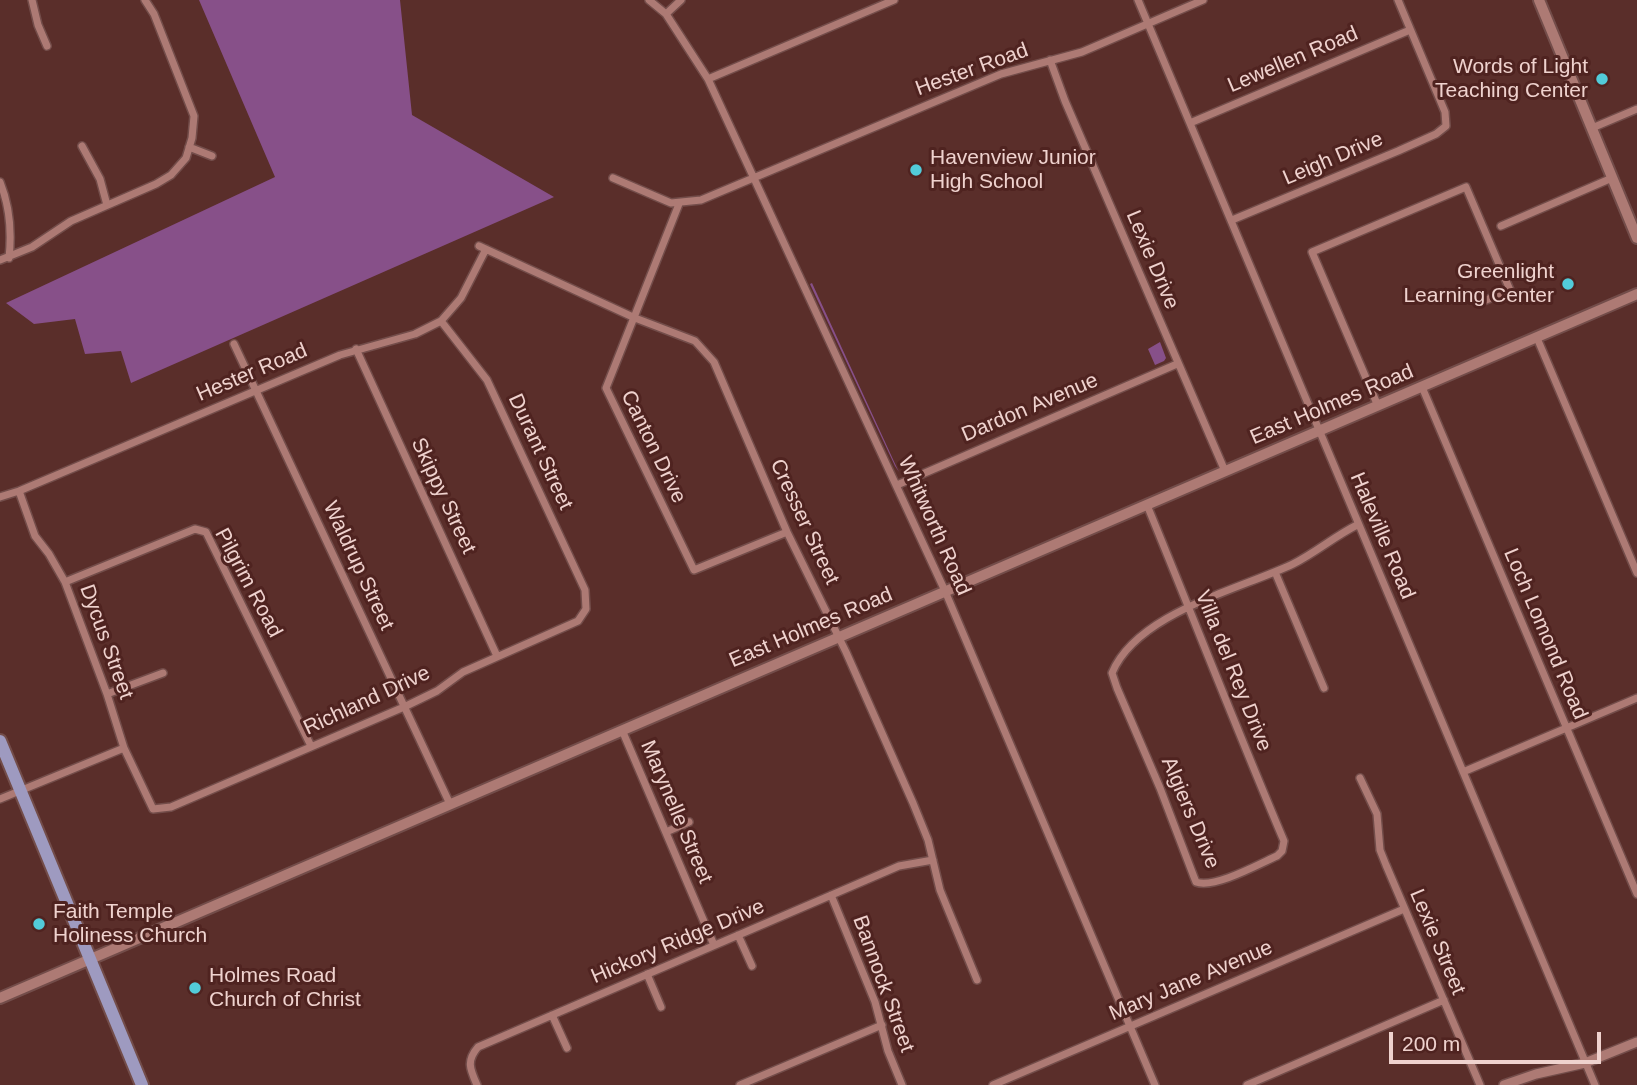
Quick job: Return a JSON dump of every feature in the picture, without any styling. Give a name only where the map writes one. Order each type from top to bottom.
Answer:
[{"type":"main road","points":[[1539,0],[1637,238]]},
{"type":"main road","name":"East Holmes Road","points":[[0,998],[1637,294]]},
{"type":"main road","points":[[0,741],[142,1085]]},
{"type":"street","points":[[32,0],[35,16],[47,46]]},
{"type":"street","points":[[0,260],[32,247],[71,221],[156,184],[171,175],[186,158],[194,116],[154,14],[145,0]]},
{"type":"street","name":"Whitworth Road","points":[[649,0],[666,14],[709,79],[945,591],[1155,1085]]},
{"type":"street","points":[[666,14],[681,0]]},
{"type":"street","points":[[709,79],[894,0]]},
{"type":"street","name":"Haleville Road","points":[[1138,0],[1595,1085]]},
{"type":"street","name":"Hester Road","points":[[679,204],[701,200],[995,77],[1027,65],[1082,52],[1203,0]]},
{"type":"street","points":[[1398,0],[1410,30]]},
{"type":"street","name":"Lewellen Road","points":[[1190,123],[1410,30]]},
{"type":"street","name":"Leigh Drive","points":[[1232,220],[1398,151],[1436,134],[1446,126],[1445,112],[1410,30]]},
{"type":"street","name":"Lexie Drive","points":[[1050,61],[1177,364],[1225,471]]},
{"type":"street","points":[[1591,128],[1637,109]]},
{"type":"street","points":[[82,146],[100,179],[107,205]]},
{"type":"street","points":[[189,147],[212,156]]},
{"type":"street","points":[[613,178],[660,199],[679,204]]},
{"type":"street","points":[[1501,226],[1612,178]]},
{"type":"street","points":[[0,182],[12,233],[9,258]]},
{"type":"street","points":[[1378,406],[1312,252],[1466,187],[1510,290],[1479,303]]},
{"type":"street","name":"Canton Drive","points":[[679,204],[606,388],[694,570],[787,532]]},
{"type":"street","name":"Hester Road","points":[[0,497],[356,349],[415,334],[441,321],[461,298],[482,247]]},
{"type":"street","name":"Cresser Street","points":[[482,247],[635,318],[695,341],[714,362],[787,532],[839,637],[924,830],[940,890],[977,980]]},
{"type":"street","name":"Durant Street","points":[[441,321],[487,380],[585,590],[586,609]]},
{"type":"street","points":[[1537,338],[1637,573]]},
{"type":"street","name":"Waldrup Street","points":[[234,344],[450,804]]},
{"type":"street","name":"Skippy Street","points":[[356,349],[497,656]]},
{"type":"street","name":"Dardon Avenue","points":[[897,485],[1177,364]]},
{"type":"street","name":"Loch Lomond Road","points":[[1422,387],[1637,894]]},
{"type":"street","name":"Dycus Street","points":[[19,491],[35,536],[65,582],[124,748],[153,809]]},
{"type":"street","name":"Villa del Rey Drive","points":[[1147,505],[1284,841],[1282,851]]},
{"type":"street","points":[[1187,608],[1299,561],[1357,525]]},
{"type":"street","name":"Pilgrim Road","points":[[65,582],[195,529],[206,532],[311,746]]},
{"type":"street","points":[[1275,572],[1324,688]]},
{"type":"street","name":"Algiers Drive","points":[[1187,608],[1152,626],[1118,660],[1112,673],[1196,881],[1202,884],[1218,881],[1278,856],[1282,851]]},
{"type":"street","name":"Richland Drive","points":[[153,809],[171,807],[404,707],[437,691],[463,672],[578,621],[586,609]]},
{"type":"street","points":[[107,694],[163,673]]},
{"type":"street","points":[[1463,772],[1637,698]]},
{"type":"street","name":"Marynelle Street","points":[[622,730],[714,945]]},
{"type":"street","points":[[0,799],[124,748]]},
{"type":"street","name":"Lexie Street","points":[[1360,778],[1377,814],[1380,850],[1479,1085]]},
{"type":"street","points":[[666,832],[689,822]]},
{"type":"street","name":"Hickory Ridge Drive","points":[[477,1085],[469,1067],[471,1056],[478,1047],[899,866],[933,860]]},
{"type":"street","name":"Bannock Street","points":[[831,895],[875,1002],[890,1058],[902,1085]]},
{"type":"street","name":"Mary Jane Avenue","points":[[993,1085],[1404,909]]},
{"type":"street","points":[[738,935],[752,966]]},
{"type":"street","points":[[647,974],[661,1007]]},
{"type":"street","points":[[1247,1085],[1444,1000]]},
{"type":"street","points":[[552,1015],[567,1048]]},
{"type":"street","points":[[740,1085],[882,1025]]},
{"type":"street","points":[[1504,1085],[1536,1074],[1585,1063],[1637,1042]]},
{"type":"shaded area","points":[[199,0],[400,0],[412,115],[554,197],[131,383],[121,351],[85,354],[75,319],[34,324],[6,303],[275,177]]},
{"type":"shaded area","points":[[812,283],[899,472],[810,284]]},
{"type":"shaded area","points":[[1160,342],[1166,358],[1155,365],[1148,349]]},
{"type":"place","name":"Words of Light Teaching Center","points":[[1602,79]]},
{"type":"place","name":"Havenview Junior High School","points":[[916,170]]},
{"type":"place","name":"Greenlight Learning Center","points":[[1568,284]]},
{"type":"place","name":"Faith Temple Holiness Church","points":[[39,924]]},
{"type":"place","name":"Holmes Road Church of Christ","points":[[195,988]]}]
